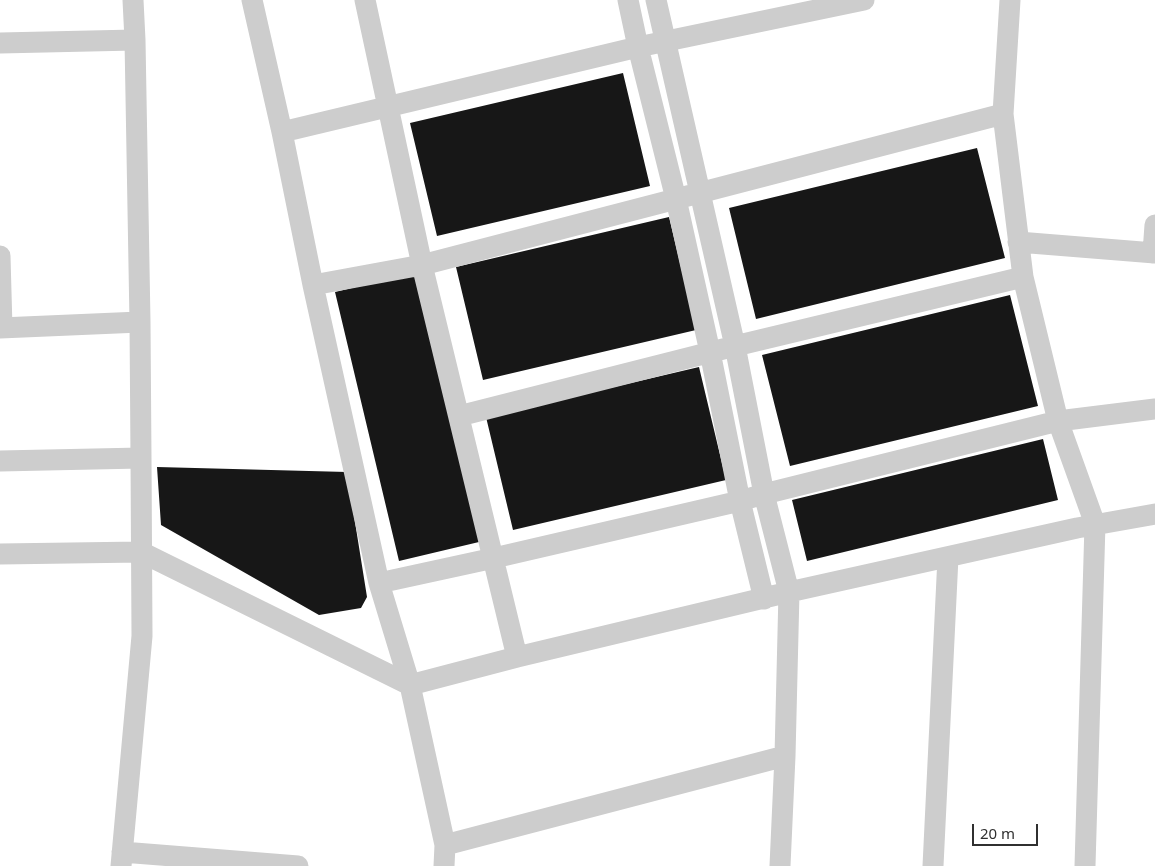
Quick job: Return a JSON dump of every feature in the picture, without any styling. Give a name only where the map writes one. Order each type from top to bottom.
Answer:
[{"type":"street","points":[[133,0],[140,322],[142,636],[122,859],[298,866]]},
{"type":"street","points":[[252,0],[379,583],[410,685],[445,845],[444,866]]},
{"type":"street","points":[[365,0],[422,265],[517,657]]},
{"type":"street","points":[[628,0],[676,199],[710,352],[740,501],[764,599]]},
{"type":"street","points":[[656,0],[701,192],[735,346],[764,494],[788,592],[785,756],[780,866]]},
{"type":"street","points":[[282,132],[638,47],[864,0]]},
{"type":"street","points":[[1010,0],[1003,114],[1023,277],[1058,421],[1095,524],[1085,866]]},
{"type":"street","points":[[0,43],[135,40]]},
{"type":"street","points":[[313,285],[422,265],[1003,114]]},
{"type":"street","points":[[1018,242],[1154,253],[1155,225]]},
{"type":"street","points":[[0,256],[1,328],[140,322]]},
{"type":"street","points":[[459,416],[710,352],[1023,277]]},
{"type":"street","points":[[379,583],[740,501],[1058,421],[1155,410]]},
{"type":"street","points":[[0,461],[141,458]]},
{"type":"street","points":[[0,554],[141,552],[410,685],[517,657],[788,592],[1095,524],[1155,514]]},
{"type":"street","points":[[932,866],[948,557]]},
{"type":"street","points":[[445,845],[785,756]]},
{"type":"building","points":[[623,73],[650,186],[437,236],[410,123]]},
{"type":"building","points":[[977,148],[1005,258],[756,319],[729,208]]},
{"type":"building","points":[[669,217],[696,330],[483,380],[456,267]]},
{"type":"building","points":[[415,273],[479,542],[399,561],[335,292]]},
{"type":"building","points":[[1010,295],[1038,406],[790,466],[762,355]]},
{"type":"building","points":[[699,367],[726,480],[513,530],[486,417]]},
{"type":"building","points":[[1043,439],[1058,500],[807,561],[792,500]]},
{"type":"building","points":[[157,467],[347,472],[367,597],[361,608],[319,615],[161,525]]}]
